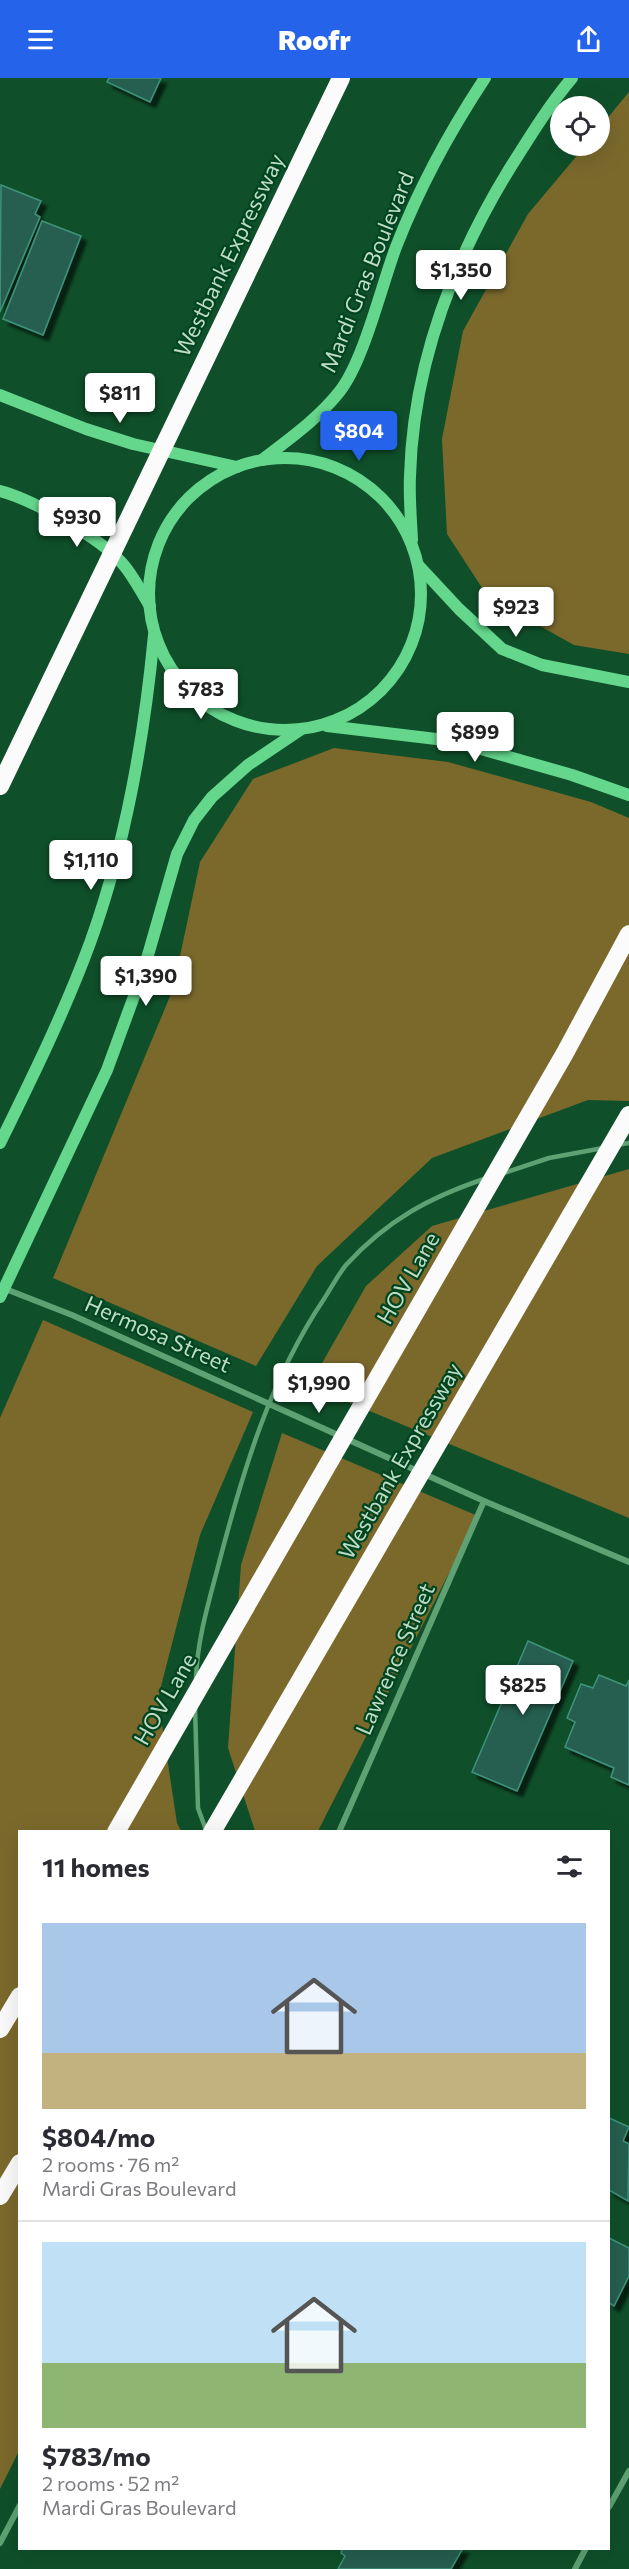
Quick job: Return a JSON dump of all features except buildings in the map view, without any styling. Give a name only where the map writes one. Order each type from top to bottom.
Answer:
[{"type":"highway","name":"Westbank Expressway","points":[[0,786],[341,78]]},
{"type":"highway","name":"HOV Lane","points":[[117,1830],[565,1053],[629,934]]},
{"type":"highway","name":"Westbank Expressway","points":[[213,1830],[629,1115]]},
{"type":"highway","points":[[0,2029],[18,1999]]},
{"type":"highway","points":[[0,2196],[18,2166]]},
{"type":"street","name":"Mardi Gras Boulevard","points":[[262,460],[312,422],[340,390],[357,360],[397,245],[428,177],[464,109],[485,78]]},
{"type":"street","points":[[412,544],[390,506],[355,477],[335,467],[311,460],[286,458],[262,460],[237,467],[214,478],[194,493],[173,519],[155,556],[150,581],[150,606],[154,631],[163,655],[176,676],[193,695],[213,710],[255,727],[300,730],[323,725],[364,706],[381,690],[402,663],[416,632],[420,610],[418,566],[412,544],[410,476],[417,404],[432,334],[454,276],[486,207],[524,146],[572,78]]},
{"type":"street","points":[[0,394],[86,429],[133,444],[237,467]]},
{"type":"street","points":[[0,491],[20,496],[71,525],[122,563],[150,606]]},
{"type":"street","points":[[418,566],[502,649],[542,665],[629,682]]},
{"type":"street","points":[[0,1143],[90,944],[120,849],[146,719],[154,631]]},
{"type":"street","points":[[323,725],[453,741],[572,775],[629,795]]},
{"type":"street","points":[[1,1291],[107,1070],[144,969],[177,854],[194,820],[212,796],[300,730]]},
{"type":"street","name":"Hermosa Street","points":[[1,1291],[72,1315],[484,1501],[629,1562]]},
{"type":"street","name":"Lawrence Street","points":[[340,1830],[484,1501]]},
{"type":"street","points":[[610,2505],[629,2471]]},
{"type":"street","points":[[0,2543],[18,2509]]},
{"type":"street","points":[[575,2569],[585,2550]]},
{"type":"lane","points":[[206,1830],[198,1808],[194,1740],[196,1674],[202,1633],[233,1507],[268,1404],[297,1338],[346,1266],[405,1212],[451,1190],[538,1162],[629,1143]]},
{"type":"shaded area","points":[[629,92],[629,654],[574,645],[488,597],[447,534],[442,439],[463,331],[528,214],[577,156],[610,156],[610,115]]},
{"type":"shaded area","points":[[334,748],[448,762],[591,802],[629,818],[629,1101],[588,1100],[432,1158],[317,1266],[256,1366],[53,1278],[173,989],[200,862],[253,779]]},
{"type":"shaded area","points":[[629,1169],[629,1518],[309,1386],[366,1286],[432,1226]]},
{"type":"shaded area","points":[[43,1320],[253,1412],[200,1535],[158,1698],[177,1823],[180,1830],[18,1830],[18,2453],[0,2489],[0,1418]]},
{"type":"shaded area","points":[[282,1433],[478,1516],[319,1830],[255,1830],[228,1748],[241,1565]]}]
